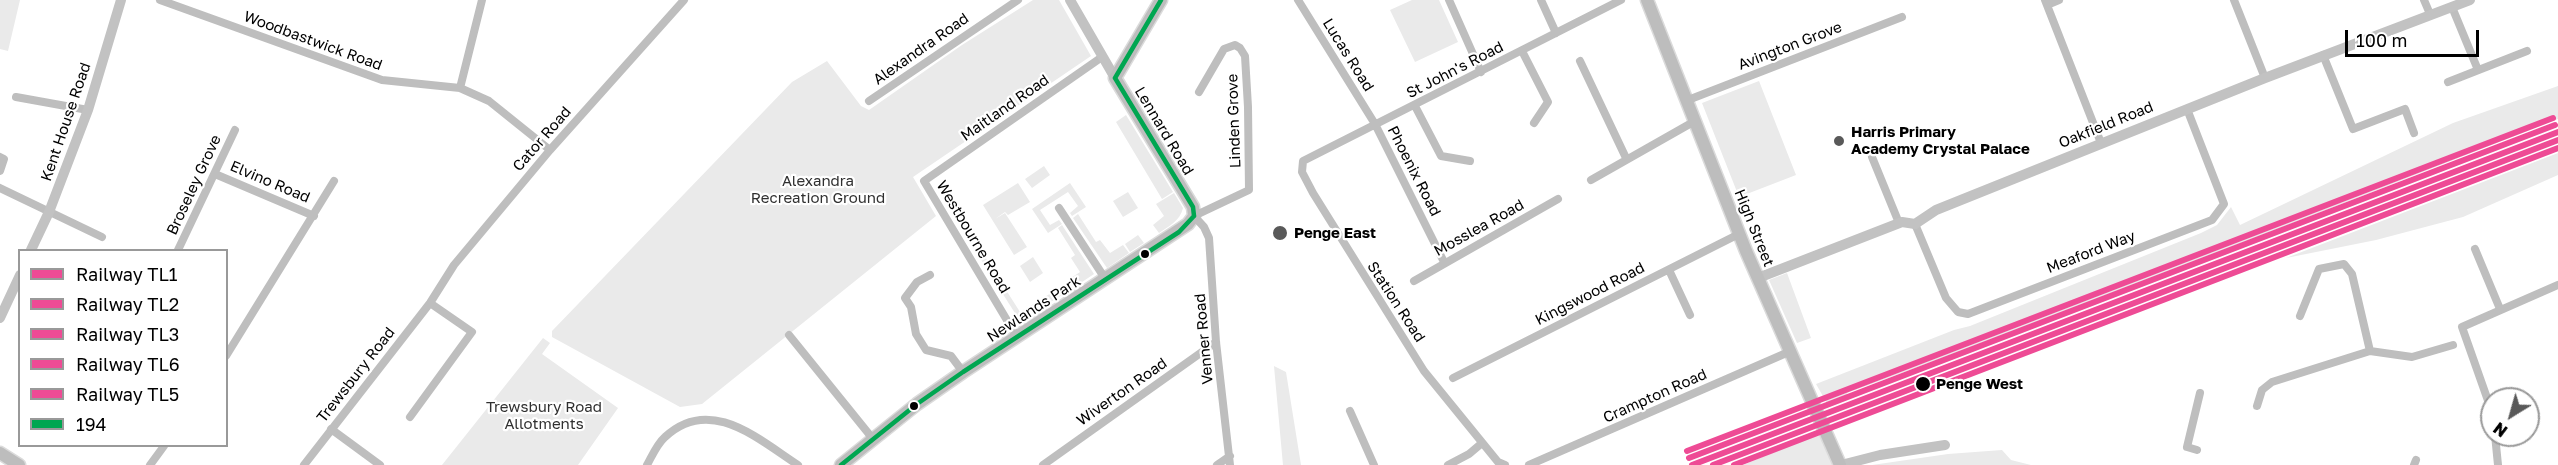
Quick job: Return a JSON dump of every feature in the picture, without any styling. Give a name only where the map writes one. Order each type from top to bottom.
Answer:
[{"type":"main road","points":[[1115,78],[1161,0]]},
{"type":"main road","name":"High Street","points":[[1647,0],[1739,234],[1840,465]]},
{"type":"main road","name":"Lennard Road","points":[[1115,78],[1193,207],[1194,216]]},
{"type":"main road","name":"Newlands Park","points":[[841,465],[963,372],[1179,232],[1194,216]]},
{"type":"main road","points":[[0,453],[19,465]]},
{"type":"street","name":"Kent House Road","points":[[31,249],[49,212],[88,110],[121,0]]},
{"type":"street","name":"Woodbastwick Road","points":[[160,0],[382,80],[460,88],[489,100],[550,150]]},
{"type":"street","points":[[460,88],[482,0]]},
{"type":"street","name":"Cator Road","points":[[430,303],[454,265],[550,150],[684,0]]},
{"type":"street","name":"Alexandra Road","points":[[869,101],[1003,3],[1018,0]]},
{"type":"street","name":"Lennard Road","points":[[1070,0],[1115,78]]},
{"type":"street","name":"Lucas Road","points":[[1298,0],[1375,124]]},
{"type":"street","points":[[1449,0],[1481,72]]},
{"type":"street","points":[[1541,0],[1556,33]]},
{"type":"street","name":"St John's Road","points":[[1302,166],[1303,161],[1621,0]]},
{"type":"street","points":[[2059,0],[2046,2],[2101,143]]},
{"type":"street","points":[[2234,0],[2265,78]]},
{"type":"street","points":[[2424,0],[2430,14]]},
{"type":"street","name":"Oakfield Road","points":[[1915,224],[1936,210],[2101,143],[2323,55],[2470,0]]},
{"type":"street","points":[[2452,7],[2478,70]]},
{"type":"street","name":"Avington Grove","points":[[1688,100],[1902,17]]},
{"type":"street","name":"Linden Grove","points":[[1199,92],[1224,50],[1235,45],[1240,48],[1245,56],[1248,97],[1249,190]]},
{"type":"street","points":[[1522,51],[1548,102],[1534,123]]},
{"type":"street","points":[[2448,82],[2527,51]]},
{"type":"street","points":[[2323,55],[2353,129],[2404,109],[2414,133]]},
{"type":"street","name":"Maitland Road","points":[[924,181],[1102,57]]},
{"type":"street","points":[[1580,61],[1626,158]]},
{"type":"street","points":[[16,97],[88,110]]},
{"type":"street","points":[[1415,106],[1441,156],[1470,161]]},
{"type":"street","name":"Meaford Way","points":[[1915,224],[1946,298],[1958,312],[1968,314],[2212,220],[2223,204],[2187,109]]},
{"type":"street","points":[[1591,180],[1626,158],[1695,121]]},
{"type":"street","name":"Phoenix Road","points":[[1375,124],[1444,262]]},
{"type":"street","name":"Broseley Grove","points":[[178,249],[235,130]]},
{"type":"street","points":[[0,157],[4,159],[0,171]]},
{"type":"street","points":[[1872,157],[1899,223]]},
{"type":"street","name":"Station Road","points":[[1302,166],[1302,172],[1313,193],[1424,371],[1482,443]]},
{"type":"street","name":"Elvino Road","points":[[215,174],[314,216]]},
{"type":"street","points":[[228,354],[334,181]]},
{"type":"street","name":"Westbourne Road","points":[[924,181],[1017,337]]},
{"type":"street","points":[[0,188],[102,237]]},
{"type":"street","name":"Newlands Park","points":[[1194,216],[1249,190]]},
{"type":"street","name":"Mosslea Road","points":[[1414,281],[1558,199]]},
{"type":"street","points":[[1059,208],[1106,280]]},
{"type":"street","name":"Venner Road","points":[[1194,216],[1204,227],[1209,238],[1216,342],[1230,461]]},
{"type":"street","points":[[1758,279],[1899,223],[1908,221],[1915,224]]},
{"type":"street","name":"Kingswood Road","points":[[1453,378],[1739,234]]},
{"type":"street","points":[[2475,249],[2500,309]]},
{"type":"street","points":[[2300,316],[2319,269],[2344,264],[2352,274],[2370,351]]},
{"type":"street","points":[[1669,270],[1690,315]]},
{"type":"street","points":[[930,275],[917,282],[905,298],[911,308],[916,334],[926,350],[951,356],[963,372]]},
{"type":"street","points":[[0,318],[18,277]]},
{"type":"street","points":[[2483,387],[2462,327],[2558,285]]},
{"type":"street","points":[[410,417],[472,332],[430,303]]},
{"type":"street","name":"Trewsbury Road","points":[[304,465],[430,303]]},
{"type":"street","points":[[789,335],[873,439]]},
{"type":"street","name":"Wiverton Road","points":[[1043,465],[1216,342]]},
{"type":"street","points":[[2256,406],[2266,385],[2370,351],[2412,357],[2453,345]]},
{"type":"street","name":"Crampton Road","points":[[1529,465],[1791,351]]},
{"type":"street","points":[[2197,450],[2187,447],[2200,393]]},
{"type":"street","points":[[1350,411],[1374,465]]},
{"type":"street","points":[[647,465],[663,438],[683,424],[710,418],[738,426],[798,465]]},
{"type":"street","points":[[331,429],[380,465]]},
{"type":"street","points":[[1448,465],[1469,454],[1482,443],[1498,462],[1505,465]]},
{"type":"street","points":[[1840,465],[1880,455],[1945,446]]},
{"type":"street","points":[[150,465],[163,447]]},
{"type":"street","points":[[2496,447],[2498,465]]},
{"type":"street","points":[[1217,465],[1230,461]]},
{"type":"green space","points":[[0,0],[20,0],[8,51],[0,49]]},
{"type":"green space","name":"Alexandra Recreation Ground","points":[[1033,0],[1059,0],[1091,56],[913,177],[936,216],[702,404],[680,407],[552,337],[552,331],[792,82],[827,61],[861,106],[869,110],[962,45]]},
{"type":"green space","points":[[1412,0],[1439,0],[1458,42],[1415,62],[1390,10]]},
{"type":"green space","points":[[1759,81],[1796,175],[1739,197],[1702,103]]},
{"type":"green space","points":[[2558,86],[2558,119],[2043,321],[1847,393],[1848,396],[1840,398],[1838,402],[1828,405],[1816,384],[1954,330],[1970,326],[2201,233],[2217,225],[2231,207],[2240,225],[2453,123]]},
{"type":"green space","points":[[1126,115],[1173,192],[1162,199],[1116,122]]},
{"type":"green space","points":[[2558,153],[2558,175],[2463,217],[2376,240],[2286,258]]},
{"type":"green space","points":[[1044,166],[1050,175],[1032,188],[1025,179]]},
{"type":"green space","points":[[1018,183],[1030,202],[1008,215],[1005,212],[995,219],[1005,213],[1027,247],[1014,255],[983,205]]},
{"type":"green space","points":[[1070,183],[1086,207],[1072,216],[1070,213],[1078,206],[1068,192],[1040,210],[1050,225],[1059,220],[1062,224],[1048,233],[1032,209]]},
{"type":"green space","points":[[1128,192],[1138,208],[1123,217],[1113,201]]},
{"type":"green space","points":[[1174,193],[1183,208],[1182,213],[1174,223],[1159,233],[1153,225],[1164,216],[1156,204]]},
{"type":"green space","points":[[1078,214],[1096,242],[1100,240],[1110,253],[1123,245],[1129,253],[1107,268],[1073,218]]},
{"type":"green space","points":[[963,222],[1020,312],[1066,284],[1070,290],[1020,321],[959,225]]},
{"type":"green space","points":[[1062,225],[1094,274],[1073,288],[1068,280],[1080,272],[1071,258],[1075,255],[1058,228]]},
{"type":"green space","points":[[1138,235],[1144,243],[1130,252],[1125,244]]},
{"type":"green space","points":[[1033,257],[1043,273],[1030,282],[1020,266]]},
{"type":"green space","points":[[1787,273],[1811,338],[1797,343],[1769,280]]},
{"type":"green space","name":"Trewsbury Road Allotments","points":[[543,338],[550,343],[542,354],[618,408],[578,465],[442,465]]},
{"type":"green space","points":[[1274,366],[1286,372],[1301,465],[1283,465]]},
{"type":"green space","points":[[1818,434],[1835,465],[1743,465]]},
{"type":"green space","points":[[2002,450],[2011,460],[2031,465],[1872,465],[1948,454]]},
{"type":"rail line","name":"TL5","points":[[1687,451],[2553,118]]},
{"type":"rail line","name":"TL3","points":[[1689,458],[2555,125]]},
{"type":"rail line","name":"TL1","points":[[1692,465],[2558,132]]},
{"type":"rail line","name":"TL2","points":[[1713,465],[2558,140]]},
{"type":"rail line","name":"TL6","points":[[1734,465],[2558,148]]},
{"type":"transit line","name":"194","points":[[1115,78],[1161,0]]},
{"type":"transit line","name":"194","points":[[1115,78],[1193,207],[1194,216]]},
{"type":"transit line","name":"194","points":[[841,465],[917,404],[1179,232],[1194,216]]},
{"type":"place","name":"Harris Primary Academy Crystal Palace","points":[[1839,141]]},
{"type":"place","name":"Penge East","points":[[1280,233]]},
{"type":"place","name":"Penge West","points":[[1923,384]]}]
